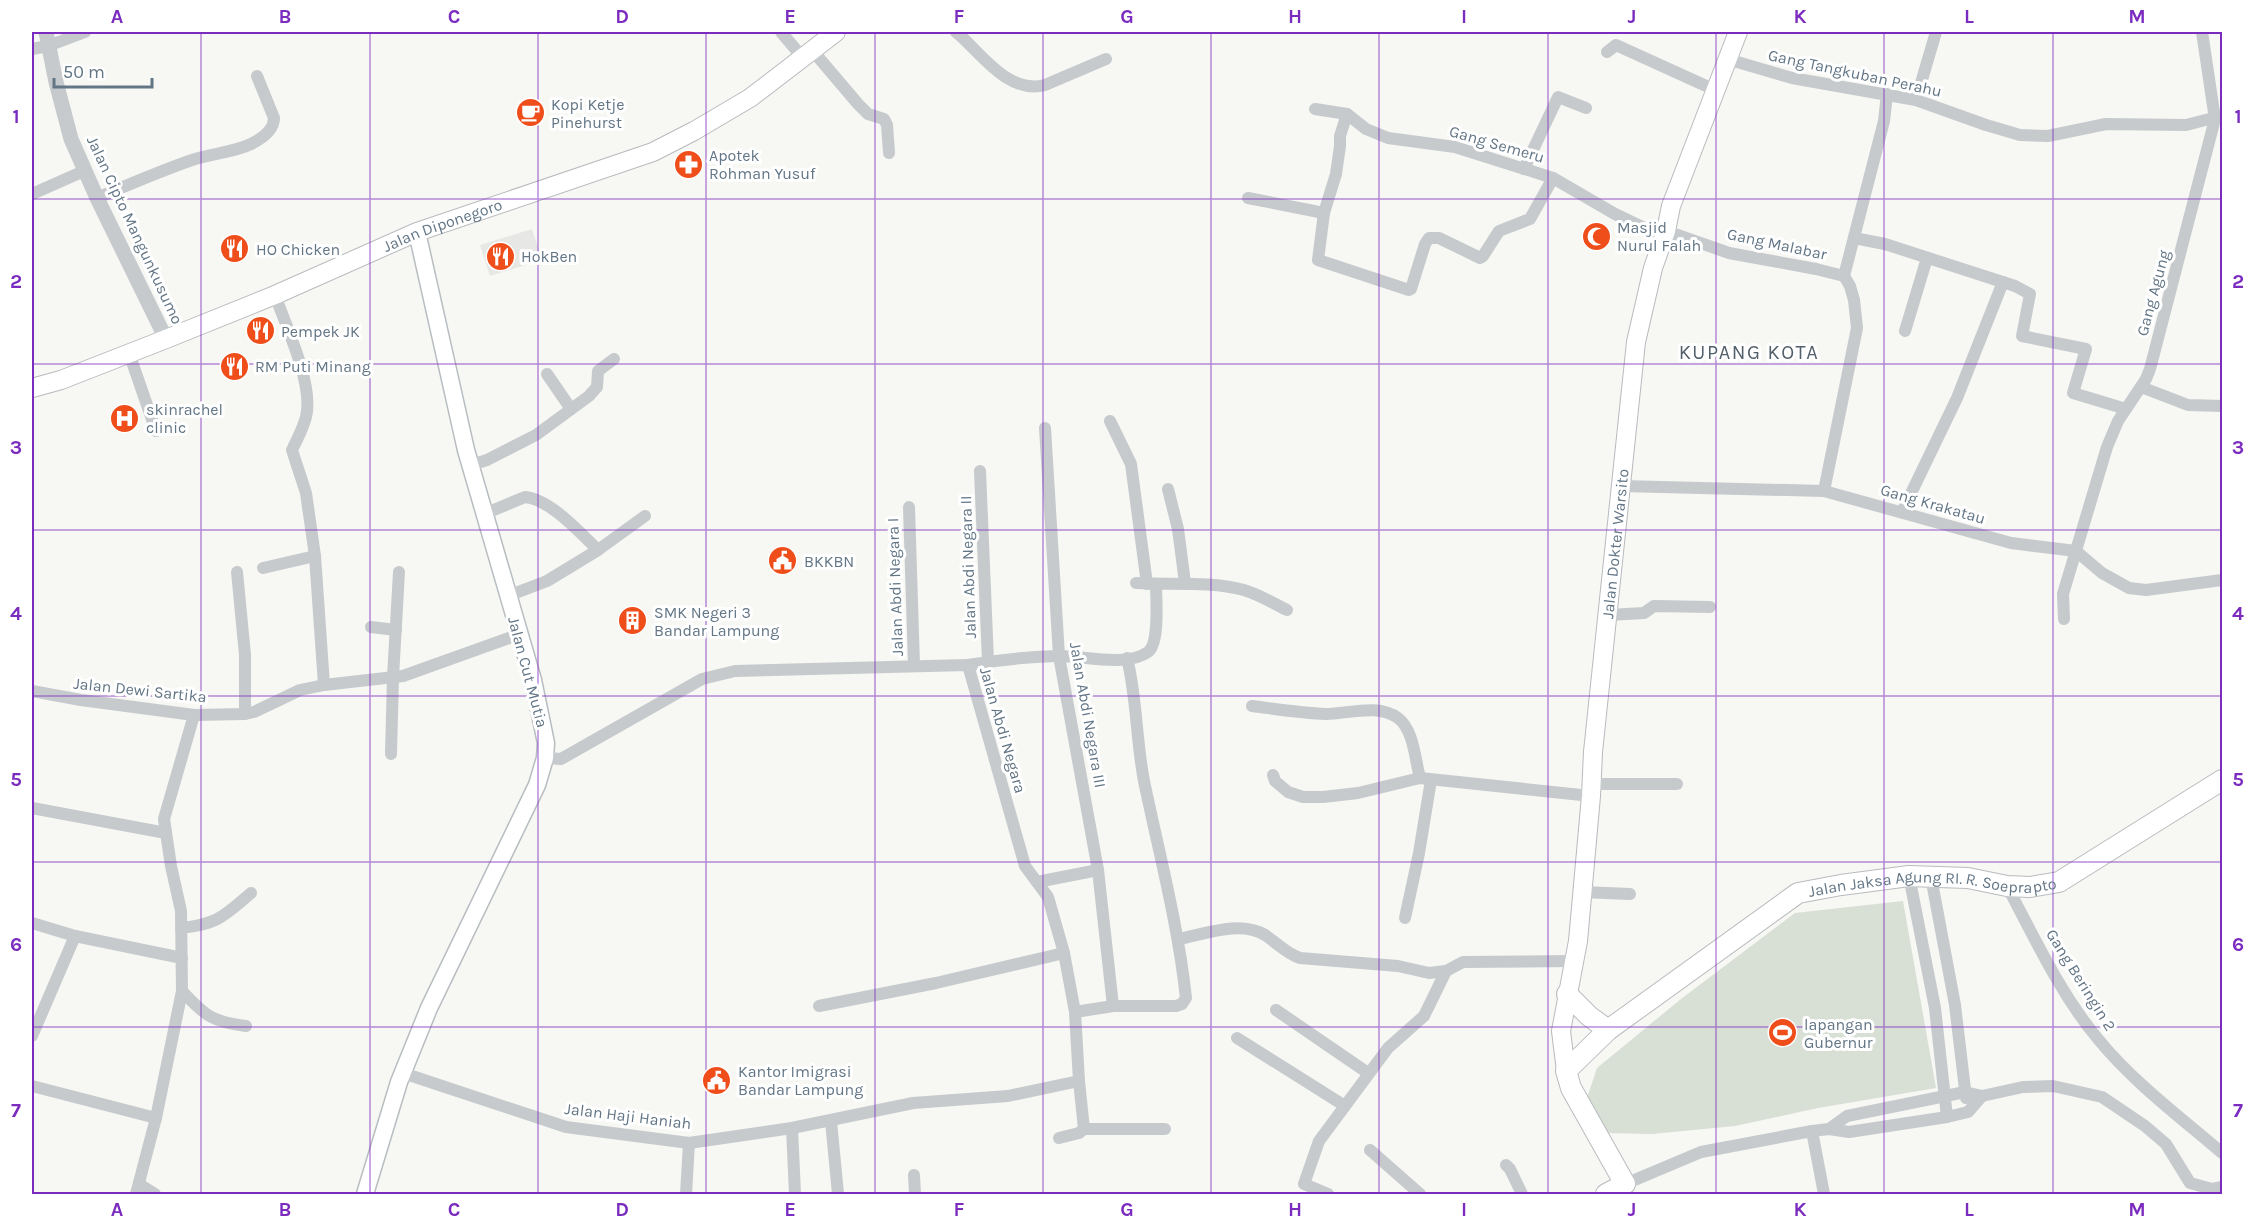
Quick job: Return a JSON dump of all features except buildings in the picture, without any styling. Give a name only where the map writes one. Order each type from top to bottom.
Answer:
[{"type":"highway","name":"Jalan Jaksa Agung RI. R. Soeprapto","points":[[1566,1071],[1608,1030],[1798,893],[1909,876],[1968,878],[2007,886],[2030,887],[2059,882],[2223,780]]},
{"type":"highway","points":[[1567,994],[1589,1016],[1608,1030]]},
{"type":"highway","points":[[1566,1071],[1571,1088],[1628,1189],[1606,1194]]},
{"type":"main road","name":"Jalan Diponegoro","points":[[32,388],[61,380],[166,339],[274,295],[417,232],[654,152],[750,98],[836,32]]},
{"type":"main road","name":"Jalan Dokter Warsito","points":[[1566,1071],[1560,1032],[1572,961],[1578,941],[1592,790],[1593,752],[1636,342],[1671,206],[1738,32]]},
{"type":"main road","name":"Jalan Cut Mutia","points":[[365,1194],[403,1073],[429,1008],[537,785],[546,758],[546,743],[533,680],[471,465],[417,232]]},
{"type":"street","points":[[32,49],[47,39],[85,32]]},
{"type":"street","points":[[781,32],[808,54],[868,114],[884,119],[887,125],[889,153]]},
{"type":"street","points":[[956,32],[991,68],[1011,80],[1037,87],[1106,59]]},
{"type":"street","points":[[1916,100],[1936,32]]},
{"type":"street","name":"Gang Agung","points":[[2064,619],[2063,594],[2107,447],[2150,369],[2219,117],[2202,32]]},
{"type":"street","name":"Jalan Cipto Mangunkusumo","points":[[47,39],[71,139],[84,171],[166,339]]},
{"type":"street","points":[[1607,52],[1616,45],[1715,90]]},
{"type":"street","name":"Gang Tangkuban Perahu","points":[[1726,59],[1792,78],[1916,100],[2020,135],[2049,136],[2106,123],[2186,125],[2219,117]]},
{"type":"street","points":[[97,198],[195,158],[229,153],[253,143],[266,134],[274,125],[274,118],[257,76]]},
{"type":"street","points":[[1844,276],[1884,121],[1887,94]]},
{"type":"street","points":[[1524,169],[1558,97],[1586,108]]},
{"type":"street","name":"Gang Semeru","points":[[1315,110],[1347,114],[1366,129],[1388,138],[1455,147],[1553,178],[1615,214],[1664,234]]},
{"type":"street","points":[[1347,114],[1340,136],[1341,146],[1336,174],[1324,213],[1318,260],[1409,290],[1425,244],[1430,238],[1439,238],[1480,258],[1500,231],[1530,219],[1553,178]]},
{"type":"street","points":[[32,194],[84,171]]},
{"type":"street","points":[[1248,198],[1324,213]]},
{"type":"street","name":"Gang Malabar","points":[[1664,234],[1729,253],[1844,276],[1854,300],[1857,328],[1824,491]]},
{"type":"street","points":[[1854,238],[1885,244],[2003,282],[2030,294],[2022,336],[2086,349],[2073,393],[2126,409]]},
{"type":"street","points":[[1905,331],[1927,258]]},
{"type":"street","points":[[1902,512],[1957,398],[2003,282]]},
{"type":"street","points":[[274,295],[303,372],[308,404],[307,414],[292,450],[306,493],[315,556],[324,685]]},
{"type":"street","points":[[129,353],[156,431]]},
{"type":"street","points":[[471,465],[487,460],[536,435],[571,409],[597,387],[598,371],[614,358]]},
{"type":"street","points":[[547,374],[571,409]]},
{"type":"street","points":[[2141,387],[2187,405],[2222,406]]},
{"type":"street","points":[[968,664],[1059,656],[1109,660],[1148,652],[1153,645],[1155,634],[1146,584],[1131,464],[1110,421]]},
{"type":"street","name":"Jalan Abdi Negara III","points":[[1045,428],[1059,656],[1098,870],[1113,1006]]},
{"type":"street","name":"Jalan Abdi Negara II","points":[[980,471],[988,661]]},
{"type":"street","name":"Gang Krakatau","points":[[1621,486],[1824,491],[2012,543],[2076,551]]},
{"type":"street","points":[[1168,489],[1178,529],[1185,583]]},
{"type":"street","points":[[484,514],[524,497],[532,498],[544,502],[598,550]]},
{"type":"street","name":"Jalan Abdi Negara I","points":[[909,507],[914,665]]},
{"type":"street","points":[[508,596],[546,581],[598,550],[645,516]]},
{"type":"street","points":[[2076,551],[2102,573],[2128,588],[2146,590],[2223,580]]},
{"type":"street","points":[[263,568],[315,556]]},
{"type":"street","points":[[391,754],[399,572]]},
{"type":"street","points":[[237,573],[245,655],[245,714]]},
{"type":"street","points":[[1146,584],[1185,583],[1242,590],[1260,596],[1287,610]]},
{"type":"street","points":[[1608,615],[1644,613],[1654,606],[1710,607]]},
{"type":"street","points":[[371,627],[396,630]]},
{"type":"street","name":"Jalan Dewi Sartika","points":[[32,691],[194,715],[245,714],[300,690],[403,676],[520,634]]},
{"type":"street","points":[[1075,1012],[1113,1006],[1176,1006],[1184,1003],[1186,998],[1179,939],[1142,771],[1132,678],[1127,658]]},
{"type":"street","name":"Jalan Abdi Negara","points":[[546,758],[561,759],[702,679],[735,671],[968,664],[1024,866],[1048,897],[1064,953],[1075,1012],[1074,1082],[1084,1130]]},
{"type":"street","points":[[1252,706],[1328,714],[1372,711],[1398,718],[1408,729],[1425,779],[1415,873],[1405,918]]},
{"type":"street","points":[[155,1194],[137,1189],[156,1118],[182,991],[181,911],[164,819],[194,715]]},
{"type":"street","points":[[1273,775],[1275,781],[1288,792],[1303,797],[1358,793],[1425,779],[1592,790],[1677,784]]},
{"type":"street","points":[[32,808],[166,833]]},
{"type":"street","points":[[1037,882],[1098,870]]},
{"type":"street","points":[[1909,876],[1935,1008],[1947,1117]]},
{"type":"street","points":[[1931,877],[1955,1005],[1968,1112]]},
{"type":"street","name":"Gang Beringin 2","points":[[2007,886],[2045,957],[2097,1038],[2125,1070],[2223,1153]]},
{"type":"street","points":[[1582,892],[1630,894]]},
{"type":"street","points":[[181,928],[205,925],[222,918],[251,893]]},
{"type":"street","points":[[32,923],[75,936],[182,958]]},
{"type":"street","points":[[1179,939],[1242,928],[1262,933],[1300,958],[1398,966],[1429,973],[1446,971],[1463,962],[1572,961]]},
{"type":"street","points":[[32,1036],[75,936]]},
{"type":"street","points":[[819,1006],[936,983],[1064,953]]},
{"type":"street","points":[[1328,1194],[1304,1184],[1319,1141],[1388,1048],[1424,1016],[1446,971]]},
{"type":"street","points":[[182,991],[199,1009],[219,1022],[246,1026]]},
{"type":"street","points":[[1276,1010],[1368,1073]]},
{"type":"street","points":[[1237,1038],[1345,1106]]},
{"type":"street","name":"Jalan Haji Haniah","points":[[403,1073],[566,1127],[689,1143],[792,1128],[914,1103],[1008,1096],[1074,1082]]},
{"type":"street","points":[[32,1086],[156,1118]]},
{"type":"street","points":[[1829,1128],[1847,1116],[1965,1092],[1982,1096],[2023,1087],[2053,1086],[2102,1097],[2145,1125],[2166,1144],[2190,1183],[2212,1189],[2223,1187]]},
{"type":"street","points":[[1628,1189],[1701,1152],[1829,1128],[1849,1132],[1947,1117],[1968,1112],[1982,1096]]},
{"type":"street","points":[[831,1121],[838,1194]]},
{"type":"street","points":[[792,1128],[795,1194]]},
{"type":"street","points":[[1059,1138],[1084,1130],[1165,1129]]},
{"type":"street","points":[[1812,1131],[1824,1194]]},
{"type":"street","points":[[686,1194],[689,1143]]},
{"type":"street","points":[[1370,1150],[1420,1194]]},
{"type":"street","points":[[1506,1165],[1522,1194]]},
{"type":"street","points":[[914,1175],[915,1194]]},
{"type":"shaded area","points":[[532,229],[542,260],[490,276],[480,245]]},
{"type":"shaded area","name":"lapangan Gubernur","points":[[1903,901],[1936,1088],[1818,1108],[1735,1126],[1652,1134],[1605,1133],[1587,1098],[1597,1068],[1681,999],[1795,913]]},
{"type":"place","name":"Kopi Ketje Pinehurst","points":[[530,113]]},
{"type":"place","name":"Apotek Rohman Yusuf","points":[[688,164]]},
{"type":"place","name":"Masjid Nurul Falah","points":[[1596,236]]},
{"type":"place","name":"HO Chicken","points":[[235,249]]},
{"type":"place","name":"HokBen","points":[[500,256]]},
{"type":"place","name":"Pempek JK","points":[[260,331]]},
{"type":"place","name":"RM Puti Minang","points":[[234,366]]},
{"type":"place","name":"skinrachel clinic","points":[[125,418]]},
{"type":"place","name":"BKKBN","points":[[783,561]]},
{"type":"place","name":"SMK Negeri 3 Bandar Lampung","points":[[633,621]]},
{"type":"place","name":"lapangan Gubernur","points":[[1783,1033]]},
{"type":"place","name":"Kantor Imigrasi Bandar Lampung","points":[[717,1080]]},
{"type":"district","name":"KUPANG KOTA","points":[[1749,352]]}]
